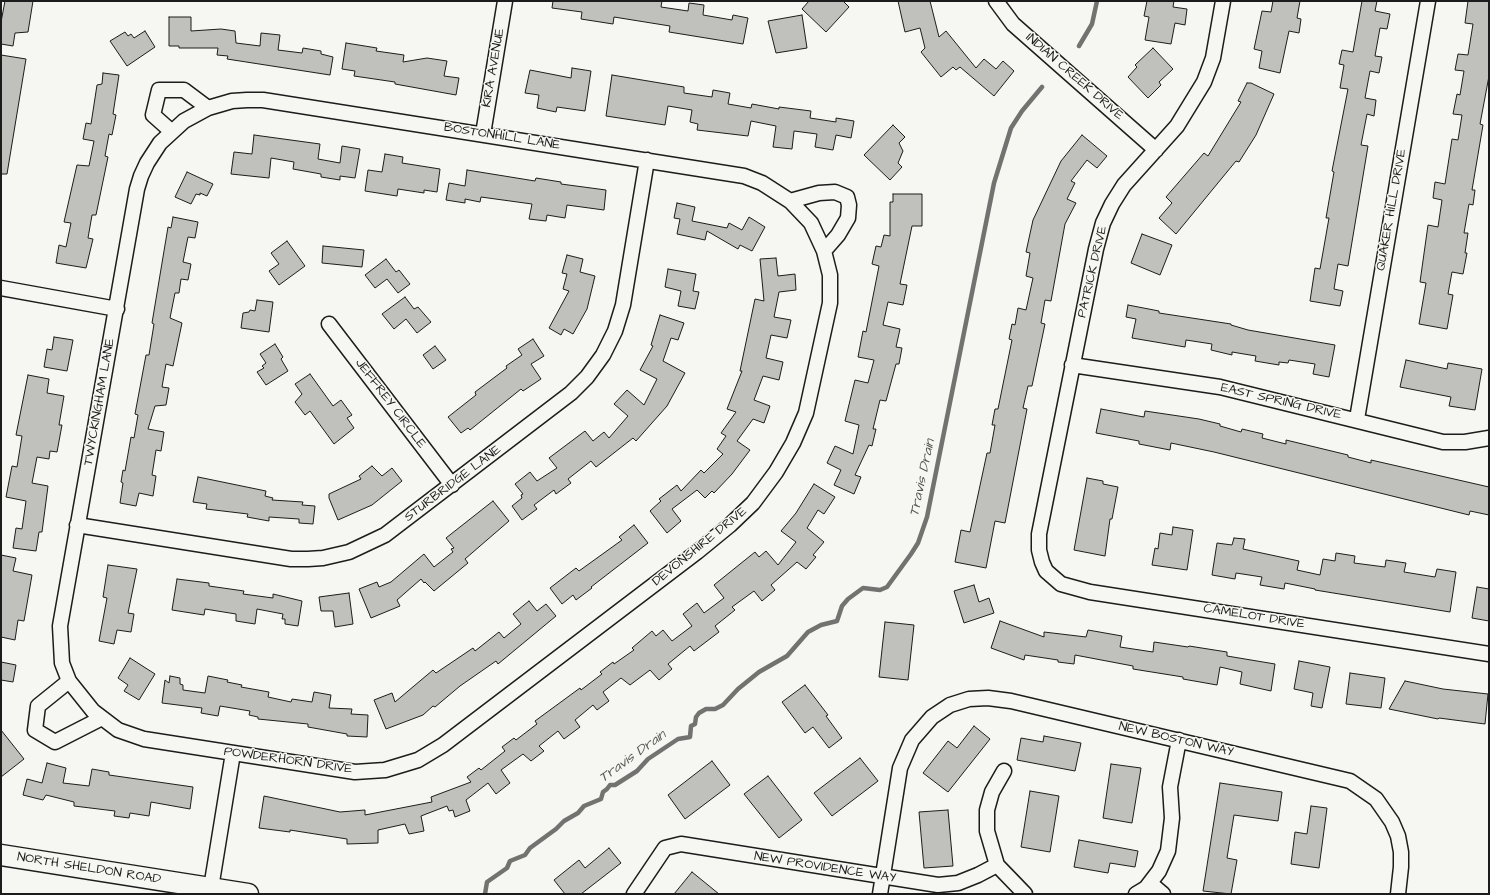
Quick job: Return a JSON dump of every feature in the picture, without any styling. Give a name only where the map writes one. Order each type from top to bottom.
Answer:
[{"type":"street","name":"KIRA AVENUE","points":[[482,134],[505,1]]},
{"type":"street","name":"INDIAN CREEK DRIVE","points":[[996,1],[1014,24],[1156,150]]},
{"type":"street","name":"PATRICK DRIVE","points":[[1039,550],[1040,534],[1072,365],[1096,249],[1103,223],[1112,204],[1124,185],[1176,126],[1204,82],[1213,58],[1223,1]]},
{"type":"street","name":"QUAKER HILL DRIVE","points":[[1357,419],[1428,1]]},
{"type":"street","points":[[171,131],[153,115],[159,90],[184,90],[208,108]]},
{"type":"street","name":"BOSTONHILL LANE","points":[[184,121],[208,108],[232,101],[263,100],[646,160],[744,176],[762,183],[790,201],[810,223]]},
{"type":"street","name":"TWYCKINGHAM LANE","points":[[83,700],[69,681],[62,663],[60,626],[77,525],[139,183],[147,163],[160,143],[171,131],[184,121]]},
{"type":"street","name":"STURBRIDGE LANE","points":[[77,525],[291,559],[323,558],[363,547],[385,535],[571,393],[587,377],[603,355],[615,331],[623,306],[646,160]]},
{"type":"street","points":[[790,201],[819,193],[835,192],[847,197],[849,205],[848,218],[838,235],[824,251]]},
{"type":"street","name":"DEVONSHIRE DRIVE","points":[[469,726],[697,552],[730,525],[753,503],[765,488],[793,443],[810,400],[830,303],[830,275],[824,251],[810,223]]},
{"type":"street","points":[[1,288],[117,309]]},
{"type":"street","name":"JEFFREY CIRCLE","points":[[329,324],[452,485]]},
{"type":"street","name":"EAST SPRING DRIVE","points":[[1072,365],[1220,388],[1357,419],[1443,442],[1465,442],[1489,438]]},
{"type":"street","name":"CAMELOT DRIVE","points":[[1039,550],[1046,571],[1061,584],[1073,588],[1489,654]]},
{"type":"street","points":[[69,681],[38,706],[35,730],[54,742],[102,718]]},
{"type":"street","name":"NEW BOSTON WAY","points":[[880,894],[900,768],[904,756],[923,725],[932,716],[950,706],[969,699],[988,698],[1011,701],[1339,777],[1363,789],[1383,808],[1392,822],[1398,836],[1401,852],[1398,894]]},
{"type":"street","name":"POWDERHORN DRIVE","points":[[83,700],[102,718],[118,730],[144,739],[355,772],[370,772],[399,767],[418,760],[443,745],[469,726]]},
{"type":"street","points":[[1136,894],[1150,883],[1159,871],[1168,851],[1172,818],[1170,788],[1179,740]]},
{"type":"street","points":[[211,888],[233,753]]},
{"type":"street","points":[[1004,770],[992,792],[987,810],[987,830],[997,865],[1024,894]]},
{"type":"street","name":"NEW PROVIDENCE WAY","points":[[634,894],[665,848],[680,844],[938,885],[958,883],[997,865]]},
{"type":"street","name":"NORTH SHELDON ROAD","points":[[1,856],[248,894]]},
{"type":"street","points":[[1150,883],[1163,894]]},
{"type":"building","points":[[5,1],[33,1],[28,32],[15,33],[13,46],[1,44],[1,22]]},
{"type":"building","points":[[553,1],[662,1],[661,7],[688,11],[689,3],[704,5],[703,15],[732,20],[733,15],[748,18],[743,44],[669,32],[670,26],[614,17],[613,24],[581,19],[582,12],[552,8]]},
{"type":"building","points":[[809,1],[843,1],[849,7],[826,32],[802,9]]},
{"type":"building","points":[[898,1],[930,1],[939,37],[946,31],[976,68],[984,59],[996,69],[1003,61],[1014,71],[994,96],[960,67],[956,70],[953,67],[941,77],[921,52],[925,48],[920,28],[905,32]]},
{"type":"building","points":[[1147,1],[1174,1],[1173,7],[1187,9],[1185,25],[1175,23],[1171,44],[1145,40],[1149,17],[1144,16]]},
{"type":"building","points":[[1273,1],[1300,1],[1297,18],[1301,19],[1299,33],[1289,31],[1280,73],[1259,68],[1262,51],[1254,49],[1262,11],[1271,12]]},
{"type":"building","points":[[1362,1],[1377,1],[1375,11],[1390,14],[1387,29],[1380,28],[1375,56],[1382,57],[1379,73],[1370,71],[1365,98],[1376,100],[1374,116],[1367,114],[1361,145],[1368,146],[1348,266],[1338,264],[1334,289],[1343,291],[1340,306],[1310,301],[1315,268],[1320,269],[1329,218],[1326,218],[1334,172],[1332,171],[1348,89],[1340,88],[1344,65],[1339,64],[1342,50],[1353,52]]},
{"type":"building","points":[[1468,1],[1489,1],[1489,76],[1480,124],[1483,125],[1472,190],[1475,190],[1473,205],[1469,204],[1464,233],[1468,233],[1465,253],[1467,253],[1463,274],[1452,272],[1448,294],[1453,295],[1447,329],[1419,324],[1426,283],[1420,282],[1428,225],[1438,227],[1442,200],[1433,198],[1435,182],[1445,184],[1452,139],[1458,140],[1462,115],[1453,114],[1457,94],[1460,95],[1464,71],[1455,70],[1458,54],[1468,55],[1473,24],[1465,23]]},
{"type":"building","points":[[802,15],[807,48],[776,53],[768,21]]},
{"type":"building","points":[[169,17],[191,17],[191,31],[221,29],[235,31],[236,43],[260,46],[261,33],[280,35],[278,50],[302,53],[303,48],[321,51],[321,54],[333,57],[330,75],[227,59],[228,56],[217,55],[218,48],[179,48],[179,46],[169,46]]},
{"type":"building","points":[[145,31],[155,47],[127,66],[110,41],[125,32],[128,36],[131,34],[134,38]]},
{"type":"building","points":[[346,43],[377,48],[376,51],[404,55],[403,62],[427,58],[447,61],[444,76],[459,78],[456,95],[395,84],[395,82],[354,76],[355,71],[342,69]]},
{"type":"building","points":[[1153,48],[1173,69],[1159,82],[1161,85],[1148,98],[1128,77],[1137,67],[1135,65]]},
{"type":"building","points":[[1,55],[26,59],[7,174],[1,174]]},
{"type":"building","points":[[572,68],[591,71],[585,111],[557,107],[556,112],[537,108],[539,95],[525,93],[530,70],[571,78]]},
{"type":"building","points":[[103,73],[119,75],[113,114],[116,115],[112,135],[109,134],[105,156],[108,157],[96,215],[92,215],[88,238],[93,239],[86,268],[56,263],[59,245],[66,247],[71,223],[64,222],[77,165],[89,166],[94,141],[83,139],[86,123],[91,124],[97,85],[102,84]]},
{"type":"building","points":[[612,75],[684,87],[684,93],[712,97],[713,90],[730,93],[728,104],[751,108],[752,104],[779,109],[779,107],[811,111],[810,118],[836,122],[836,118],[854,121],[851,138],[836,135],[833,150],[815,147],[817,134],[794,131],[792,149],[773,147],[776,126],[751,121],[748,136],[697,130],[698,124],[690,122],[692,110],[668,106],[665,125],[606,116]]},
{"type":"building","points":[[1247,83],[1251,83],[1274,94],[1256,135],[1239,162],[1236,161],[1176,234],[1159,218],[1172,203],[1166,197],[1204,153],[1208,156],[1241,102],[1238,101]]},
{"type":"building","points":[[893,125],[905,137],[899,143],[903,151],[898,163],[902,167],[890,180],[864,155]]},
{"type":"building","points":[[254,135],[320,144],[318,159],[340,163],[342,146],[360,149],[355,178],[340,176],[340,180],[321,177],[321,174],[293,169],[294,162],[271,158],[269,178],[231,174],[234,152],[252,154]]},
{"type":"building","points":[[1082,135],[1107,156],[1097,168],[1087,160],[1071,181],[1075,183],[1067,199],[1076,203],[1065,224],[1051,301],[1045,300],[1041,323],[1045,324],[1032,386],[1028,386],[1023,408],[1027,409],[1005,523],[995,521],[986,568],[955,562],[961,530],[970,532],[987,453],[990,453],[995,425],[992,425],[995,409],[998,409],[1012,340],[1009,339],[1012,324],[1015,325],[1018,308],[1026,310],[1033,278],[1026,276],[1030,253],[1026,252],[1033,220],[1061,161]]},
{"type":"building","points":[[385,154],[403,157],[402,163],[440,169],[437,192],[424,190],[424,193],[398,189],[397,196],[365,191],[368,170],[382,172]]},
{"type":"building","points":[[467,170],[535,181],[536,178],[561,182],[561,184],[606,190],[604,210],[567,205],[565,218],[547,215],[546,221],[529,219],[532,204],[481,197],[480,202],[465,199],[465,203],[446,200],[449,183],[465,186]]},
{"type":"building","points":[[187,172],[213,184],[207,196],[200,193],[200,195],[196,194],[191,204],[175,197]]},
{"type":"building","points":[[893,194],[922,194],[922,226],[912,226],[900,284],[907,285],[903,305],[888,302],[883,325],[900,329],[896,347],[902,348],[899,364],[896,364],[886,401],[880,400],[873,429],[876,429],[872,446],[869,445],[855,475],[861,477],[854,494],[834,485],[841,470],[827,463],[835,446],[853,454],[859,425],[845,421],[855,380],[868,383],[874,360],[858,357],[863,331],[866,332],[879,266],[872,264],[876,246],[881,247],[884,235],[890,236],[890,202],[893,202]]},
{"type":"building","points":[[677,203],[695,207],[692,221],[727,228],[729,223],[742,230],[749,217],[765,227],[752,251],[740,245],[738,249],[707,231],[705,240],[677,234],[680,219],[674,218]]},
{"type":"building","points":[[173,217],[198,222],[195,238],[188,237],[183,262],[191,264],[188,280],[181,279],[179,293],[175,293],[170,318],[182,323],[173,366],[166,364],[162,387],[169,388],[166,405],[155,406],[148,429],[164,432],[161,451],[156,450],[152,475],[156,476],[153,496],[139,493],[136,506],[120,503],[123,483],[121,482],[123,470],[125,471],[131,437],[134,438],[138,415],[135,414],[146,355],[149,355],[154,324],[152,323],[168,227],[171,228]]},
{"type":"building","points":[[1142,234],[1172,245],[1160,275],[1131,263]]},
{"type":"building","points":[[287,241],[305,266],[279,285],[269,271],[279,264],[271,253]]},
{"type":"building","points":[[323,246],[364,250],[362,267],[322,263]]},
{"type":"building","points":[[567,255],[583,259],[580,272],[595,276],[587,309],[573,334],[564,329],[561,335],[549,328],[569,291],[563,289],[567,274],[562,273]]},
{"type":"building","points":[[776,258],[778,276],[795,274],[796,290],[779,292],[774,317],[791,320],[787,338],[771,335],[766,358],[783,362],[779,380],[763,376],[754,400],[770,406],[764,423],[753,419],[737,441],[750,450],[732,474],[714,493],[712,491],[705,498],[697,490],[672,509],[681,521],[667,533],[650,511],[661,501],[659,499],[677,485],[681,491],[701,470],[704,473],[723,454],[717,449],[726,436],[721,433],[736,412],[727,409],[742,371],[740,371],[755,299],[764,301],[760,259]]},
{"type":"building","points":[[386,259],[396,272],[399,270],[410,284],[398,293],[387,279],[375,288],[365,275]]},
{"type":"building","points":[[668,269],[696,274],[693,291],[699,292],[695,309],[678,306],[681,291],[665,287]]},
{"type":"building","points":[[405,297],[414,309],[418,307],[431,322],[417,333],[406,319],[394,329],[382,314]]},
{"type":"building","points":[[257,300],[273,302],[269,332],[241,328],[243,313],[249,312],[250,310],[255,311]]},
{"type":"building","points":[[1128,305],[1159,311],[1159,313],[1231,324],[1248,330],[1335,345],[1329,377],[1313,374],[1315,364],[1289,360],[1288,363],[1279,362],[1279,365],[1255,361],[1256,356],[1232,352],[1232,355],[1211,350],[1212,344],[1186,340],[1185,347],[1132,338],[1136,319],[1126,317]]},
{"type":"building","points":[[660,315],[684,323],[678,340],[671,338],[663,361],[685,373],[667,406],[636,441],[633,438],[596,467],[591,461],[568,479],[571,483],[556,494],[554,490],[534,505],[537,509],[522,520],[512,506],[522,498],[521,495],[523,494],[515,484],[530,472],[537,481],[557,468],[549,458],[585,431],[593,441],[604,432],[609,438],[628,416],[614,404],[627,390],[644,405],[657,379],[640,370],[653,346],[651,345]]},
{"type":"building","points":[[54,337],[73,340],[67,371],[44,367],[47,349],[52,350]]},
{"type":"building","points":[[533,339],[544,356],[531,364],[541,379],[523,391],[521,389],[470,430],[468,428],[461,433],[448,417],[476,395],[475,392],[507,368],[506,366],[522,355],[518,349]]},
{"type":"building","points":[[275,344],[283,357],[281,359],[288,371],[266,385],[257,372],[264,368],[262,366],[266,363],[260,354]]},
{"type":"building","points":[[435,346],[446,360],[433,369],[423,355]]},
{"type":"building","points":[[1406,360],[1447,369],[1448,363],[1482,369],[1475,410],[1449,406],[1451,397],[1400,387]]},
{"type":"building","points":[[310,374],[333,406],[341,400],[352,415],[347,418],[354,428],[334,444],[310,411],[305,415],[295,402],[302,394],[295,384]]},
{"type":"building","points":[[28,375],[49,379],[47,393],[64,396],[59,425],[62,425],[57,452],[50,451],[49,459],[37,457],[32,483],[48,486],[42,532],[39,532],[36,551],[13,548],[16,528],[22,529],[26,501],[6,497],[12,466],[17,467],[22,436],[16,435]]},
{"type":"building","points":[[1101,409],[1144,417],[1145,411],[1199,419],[1220,424],[1220,426],[1241,432],[1242,429],[1263,434],[1262,438],[1286,444],[1286,440],[1348,455],[1348,457],[1371,463],[1371,460],[1489,487],[1489,515],[1470,511],[1469,515],[1214,452],[1171,443],[1170,450],[1139,444],[1139,441],[1096,433]]},
{"type":"building","points":[[372,466],[382,476],[392,468],[402,481],[372,505],[338,520],[329,498],[329,494],[361,479],[359,476]]},
{"type":"building","points":[[198,477],[266,491],[265,496],[273,498],[272,500],[303,502],[302,505],[315,506],[313,524],[299,523],[299,519],[269,517],[269,521],[247,517],[248,514],[206,509],[207,504],[193,502]]},
{"type":"building","points":[[1087,478],[1103,481],[1103,484],[1118,487],[1112,519],[1110,519],[1105,556],[1074,550]]},
{"type":"building","points":[[814,484],[835,497],[824,514],[818,510],[807,528],[824,542],[813,555],[816,557],[806,569],[797,562],[771,585],[775,590],[762,601],[754,591],[732,607],[735,610],[715,626],[719,632],[694,651],[690,646],[668,664],[672,669],[659,680],[650,670],[630,685],[621,678],[603,692],[609,701],[597,710],[593,705],[575,720],[580,727],[564,739],[558,731],[539,746],[544,751],[531,761],[523,754],[501,770],[510,783],[496,794],[488,783],[466,800],[470,811],[455,817],[453,810],[449,811],[447,806],[421,816],[424,831],[409,834],[405,824],[378,830],[378,843],[347,844],[347,839],[290,830],[290,832],[259,828],[264,796],[340,812],[365,810],[365,815],[432,802],[431,797],[471,782],[467,777],[479,768],[481,770],[505,751],[502,747],[514,738],[516,740],[537,724],[535,721],[580,688],[581,690],[602,674],[600,672],[613,662],[614,664],[634,650],[632,648],[652,631],[656,636],[663,630],[672,641],[692,626],[683,614],[697,603],[704,613],[724,598],[714,585],[755,552],[759,557],[766,551],[778,565],[796,542],[781,531],[796,513]]},
{"type":"building","points":[[493,501],[509,521],[465,559],[468,563],[434,591],[421,579],[397,600],[400,606],[371,618],[359,589],[377,582],[379,587],[391,582],[424,554],[434,567],[453,552],[451,549],[454,548],[446,538]]},
{"type":"building","points":[[634,525],[648,543],[576,600],[573,595],[562,604],[550,588],[576,568],[579,571],[622,540],[619,537]]},
{"type":"building","points":[[1173,527],[1193,530],[1187,570],[1152,565],[1155,548],[1158,549],[1160,533],[1172,535]]},
{"type":"building","points":[[1234,538],[1245,539],[1243,549],[1299,561],[1297,570],[1320,575],[1323,559],[1335,561],[1336,553],[1355,556],[1354,563],[1385,567],[1386,560],[1406,563],[1404,572],[1435,577],[1437,569],[1456,572],[1450,612],[1315,590],[1285,583],[1284,589],[1260,585],[1262,577],[1236,573],[1235,579],[1212,575],[1217,543],[1232,545]]},
{"type":"building","points":[[1,555],[16,558],[13,571],[32,575],[24,621],[18,620],[15,640],[1,637]]},
{"type":"building","points":[[108,565],[137,569],[128,613],[134,614],[131,632],[117,630],[114,644],[99,641],[107,598],[103,597]]},
{"type":"building","points":[[177,579],[209,583],[209,586],[244,591],[243,594],[273,598],[273,594],[302,601],[298,626],[285,624],[285,619],[282,619],[283,614],[257,609],[255,624],[236,621],[236,614],[205,609],[204,615],[172,610]]},
{"type":"building","points":[[974,585],[979,602],[989,598],[994,613],[964,623],[954,591]]},
{"type":"building","points":[[1477,587],[1489,589],[1489,621],[1472,618]]},
{"type":"building","points":[[349,593],[353,624],[335,627],[333,611],[321,611],[319,597]]},
{"type":"building","points":[[529,601],[537,611],[546,604],[556,616],[498,664],[496,661],[460,686],[423,715],[386,729],[374,700],[392,693],[395,702],[433,670],[436,673],[473,648],[475,651],[499,632],[504,638],[521,624],[513,614]]},
{"type":"building","points":[[1000,621],[1044,637],[1044,632],[1086,637],[1088,630],[1122,636],[1120,647],[1153,652],[1154,642],[1227,652],[1227,656],[1275,664],[1271,691],[1240,684],[1242,672],[1220,667],[1217,685],[1183,679],[1183,677],[1133,669],[1133,666],[1075,655],[1074,664],[1025,655],[1024,660],[991,648]]},
{"type":"building","points":[[885,622],[914,625],[908,680],[879,677]]},
{"type":"building","points":[[130,658],[155,674],[139,700],[124,691],[128,685],[118,678]]},
{"type":"building","points":[[1299,661],[1330,667],[1322,708],[1311,706],[1313,693],[1294,689]]},
{"type":"building","points":[[1,662],[16,665],[13,682],[1,680]]},
{"type":"building","points":[[1350,673],[1385,678],[1381,708],[1346,704]]},
{"type":"building","points":[[170,676],[180,678],[180,684],[183,685],[183,690],[205,693],[208,676],[228,680],[227,682],[242,685],[241,687],[269,692],[268,697],[291,702],[292,699],[312,702],[314,692],[331,695],[329,708],[352,709],[351,714],[368,715],[367,737],[347,736],[347,734],[308,727],[308,724],[258,719],[258,717],[249,715],[250,711],[220,706],[218,716],[201,713],[202,708],[162,703],[165,680],[169,683]]},
{"type":"building","points":[[1405,681],[1443,689],[1488,694],[1485,724],[1438,719],[1389,709]]},
{"type":"building","points":[[805,685],[828,715],[826,716],[842,738],[829,748],[813,727],[805,733],[782,702]]},
{"type":"building","points":[[974,726],[990,739],[948,792],[923,773],[948,741],[957,748]]},
{"type":"building","points":[[1,730],[24,759],[1,777]]},
{"type":"building","points":[[1044,736],[1081,743],[1075,771],[1017,760],[1021,738],[1043,742]]},
{"type":"building","points":[[860,758],[878,781],[832,816],[814,793]]},
{"type":"building","points":[[712,761],[730,785],[685,819],[668,795]]},
{"type":"building","points":[[47,763],[66,768],[63,783],[89,786],[92,769],[109,772],[109,775],[193,787],[190,809],[151,802],[149,816],[130,813],[129,818],[114,816],[115,811],[74,806],[74,802],[46,795],[43,800],[23,795],[27,779],[42,783]]},
{"type":"building","points":[[1111,764],[1141,768],[1132,823],[1103,818]]},
{"type":"building","points":[[768,776],[802,820],[779,838],[744,794]]},
{"type":"building","points":[[1220,783],[1282,792],[1278,821],[1234,815],[1227,858],[1237,860],[1231,894],[1203,891]]},
{"type":"building","points":[[1030,791],[1059,796],[1050,852],[1021,847]]},
{"type":"building","points":[[1311,806],[1327,808],[1319,868],[1291,864],[1295,832],[1307,834]]},
{"type":"building","points":[[948,810],[953,866],[924,868],[919,812]]},
{"type":"building","points":[[1079,840],[1138,851],[1135,867],[1110,863],[1108,873],[1074,867]]},
{"type":"building","points":[[609,848],[621,863],[581,894],[565,894],[554,880],[579,860],[585,868]]},
{"type":"building","points":[[692,872],[719,894],[674,894]]},
{"type":"waterway","name":"Travis Drain","points":[[1079,46],[1092,24],[1097,1]]},
{"type":"waterway","name":"Travis Drain","points":[[485,894],[487,882],[507,868],[510,861],[525,855],[530,848],[556,829],[564,821],[578,813],[584,806],[601,799],[603,792],[610,785],[615,785],[637,771],[648,759],[678,739],[690,737],[691,726],[695,724],[696,717],[699,713],[706,709],[715,709],[723,705],[738,689],[759,672],[787,656],[808,632],[821,625],[837,621],[842,606],[848,599],[863,588],[880,590],[887,587],[911,554],[918,543],[927,517],[994,183],[1011,128],[1022,111],[1042,87]]}]
